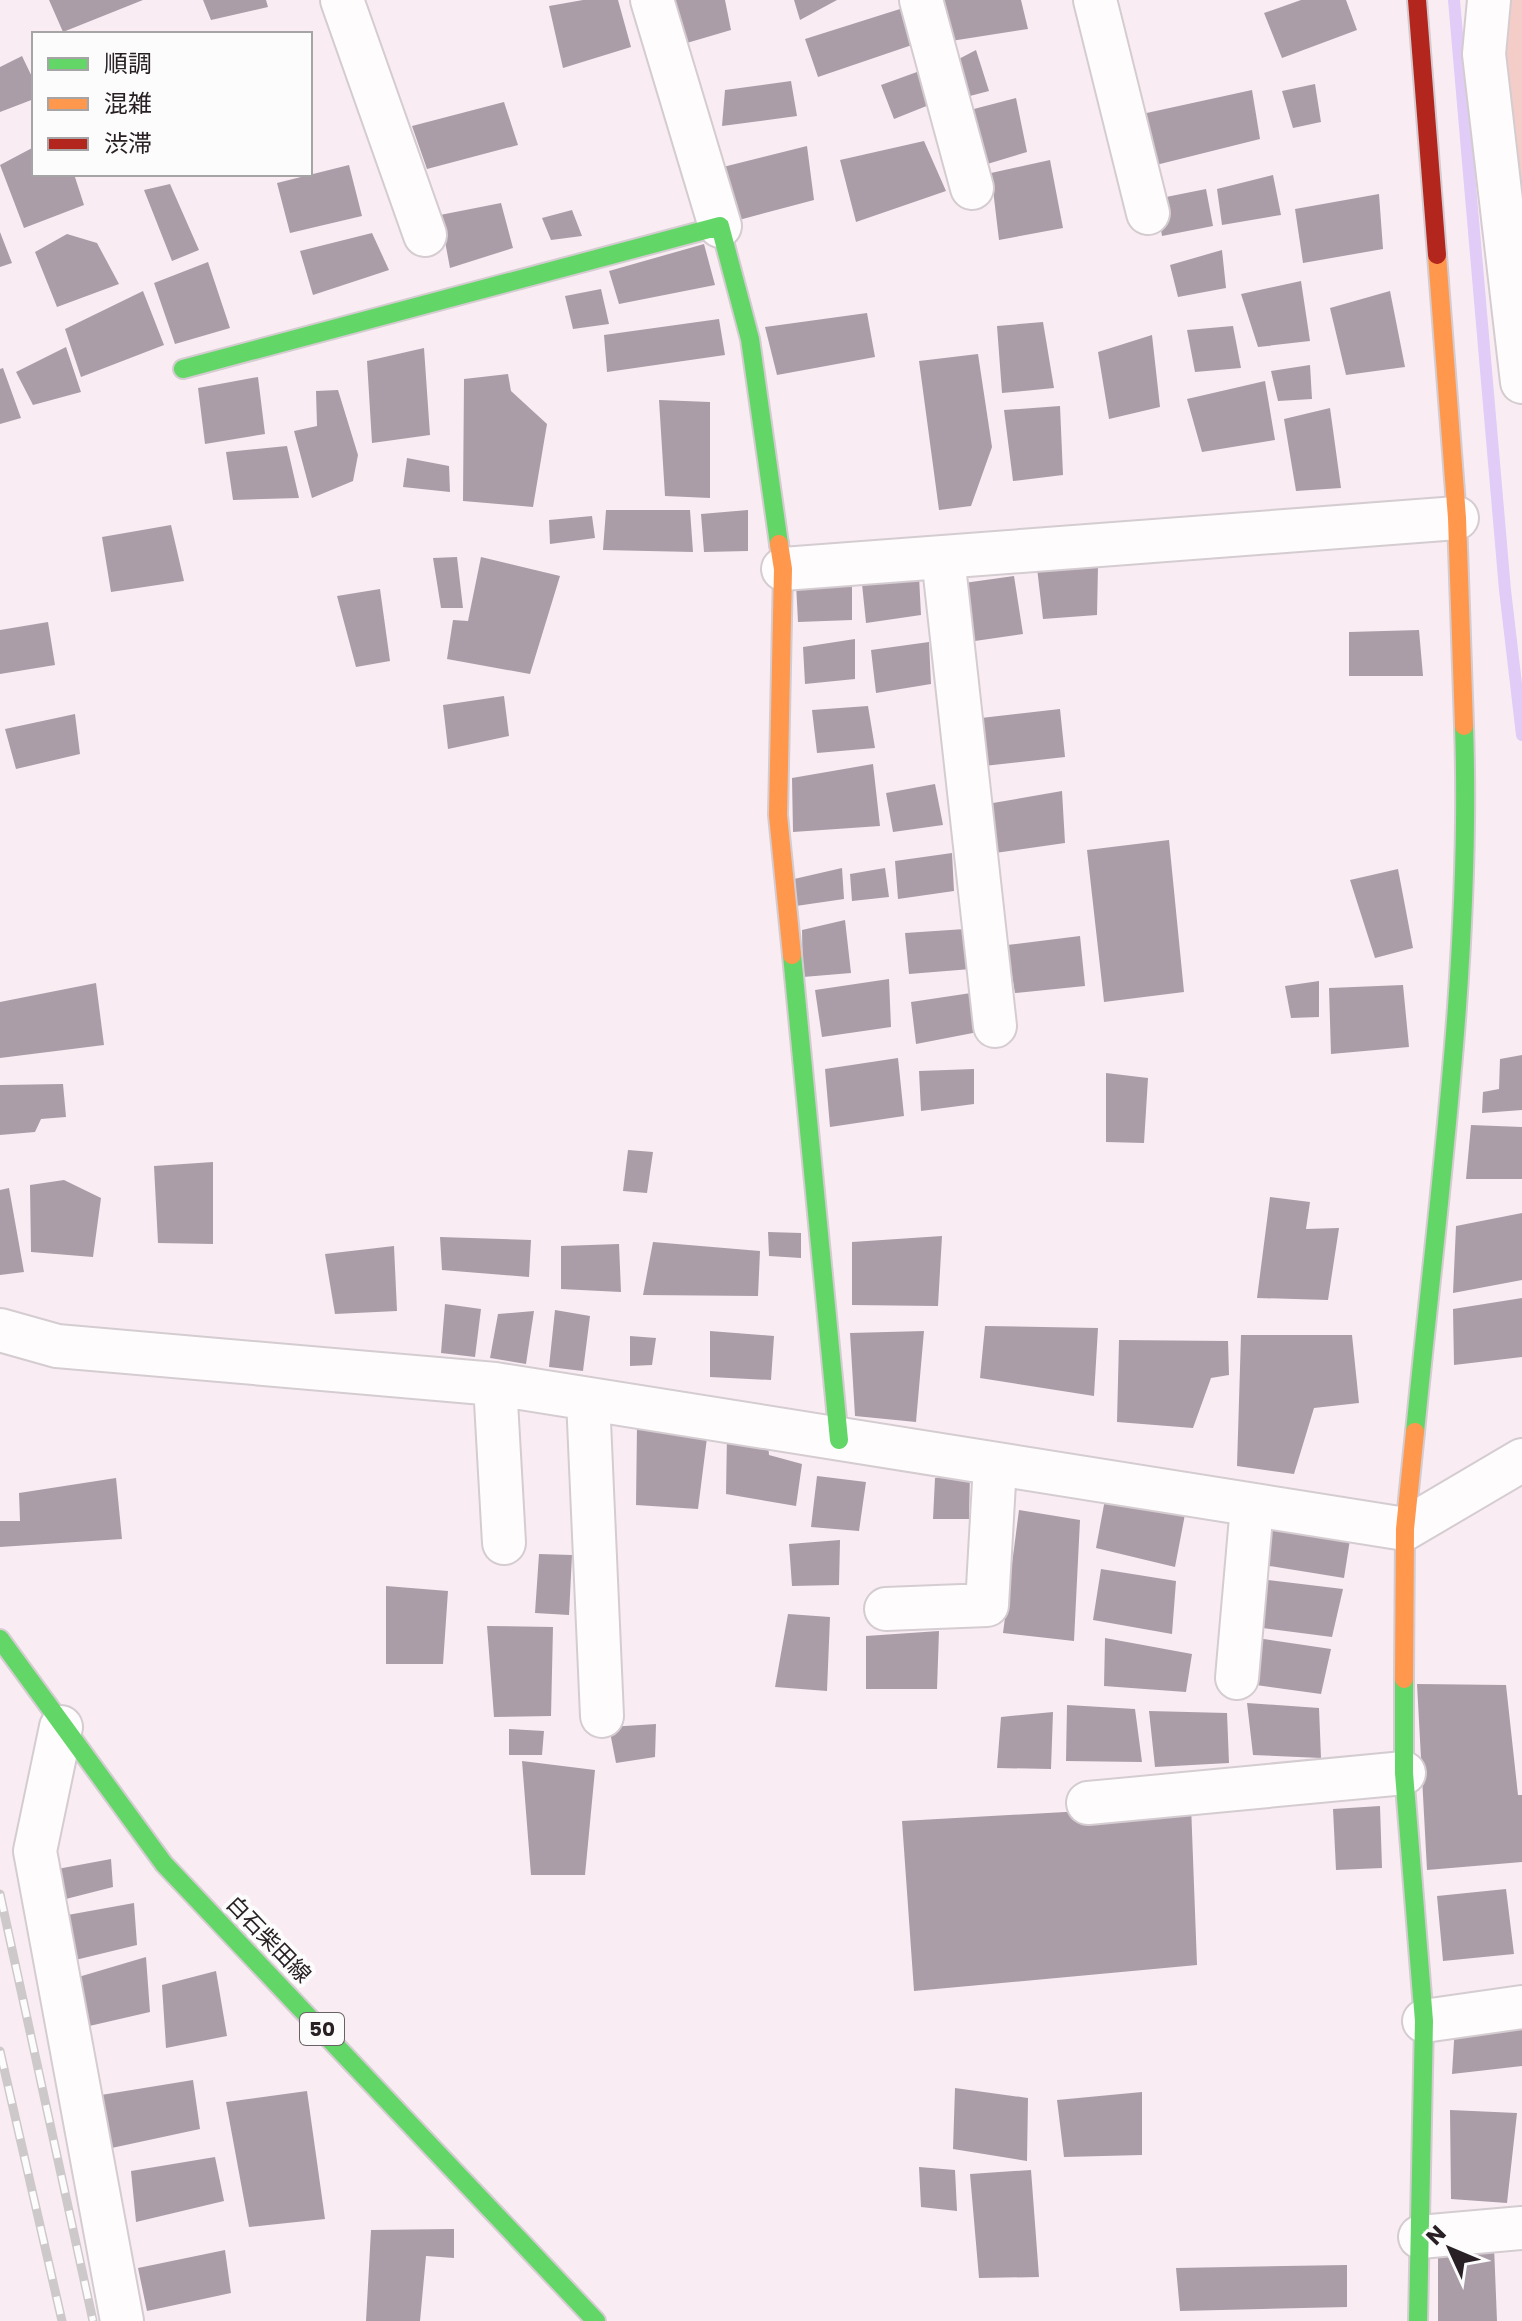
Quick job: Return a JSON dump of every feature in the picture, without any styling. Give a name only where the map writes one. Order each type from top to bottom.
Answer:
[{"type":"street","points":[[342,0],[425,235]]},
{"type":"street","points":[[652,0],[720,226],[750,339],[783,569],[778,815],[839,1440]]},
{"type":"street","points":[[921,0],[972,188]]},
{"type":"street","points":[[1095,0],[1148,213]]},
{"type":"street","points":[[1417,0],[1457,518],[1467,811],[1460,951],[1405,1529],[1404,1773],[1424,2021],[1418,2321]]},
{"type":"street","points":[[1489,0],[1484,54],[1522,382]]},
{"type":"street","points":[[183,369],[720,226]]},
{"type":"street","points":[[783,569],[1457,518]]},
{"type":"street","points":[[943,557],[995,1026]]},
{"type":"street","points":[[0,1330],[57,1346],[495,1384],[1405,1529],[1522,1460]]},
{"type":"street","points":[[495,1384],[504,1543]]},
{"type":"street","points":[[588,1399],[602,1716]]},
{"type":"street","points":[[886,1609],[987,1605],[995,1465]]},
{"type":"street","points":[[1237,1678],[1252,1506]]},
{"type":"street","name":"白石柴田線","points":[[0,1639],[61,1727],[164,1864],[596,2321]]},
{"type":"street","points":[[61,1727],[35,1851],[122,2321]]},
{"type":"street","points":[[1088,1803],[1404,1773]]},
{"type":"street","points":[[1424,2021],[1522,2007]]},
{"type":"street","points":[[1420,2237],[1522,2228]]},
{"type":"shaded area","points":[[1508,0],[1522,0],[1522,262],[1510,165],[1502,59]]},
{"type":"building","points":[[49,0],[143,0],[63,32]]},
{"type":"building","points":[[203,0],[266,0],[268,7],[211,20]]},
{"type":"building","points":[[583,0],[618,0],[631,47],[563,68],[549,6]]},
{"type":"building","points":[[667,0],[725,0],[731,30],[680,45]]},
{"type":"building","points":[[794,0],[837,0],[800,20]]},
{"type":"building","points":[[942,0],[1021,0],[1028,29],[951,41]]},
{"type":"building","points":[[1301,0],[1346,0],[1357,30],[1282,58],[1264,13]]},
{"type":"building","points":[[900,9],[915,44],[818,77],[805,39]]},
{"type":"building","points":[[976,50],[989,91],[966,97],[953,62]]},
{"type":"building","points":[[22,56],[32,77],[32,100],[0,112],[0,67]]},
{"type":"building","points":[[917,72],[929,105],[894,119],[881,85]]},
{"type":"building","points":[[791,81],[797,116],[722,126],[725,90]]},
{"type":"building","points":[[1315,84],[1321,122],[1293,128],[1282,91]]},
{"type":"building","points":[[1252,90],[1260,139],[1152,166],[1142,114]]},
{"type":"building","points":[[1016,98],[1027,152],[984,165],[970,110]]},
{"type":"building","points":[[504,102],[518,145],[427,169],[412,126]]},
{"type":"building","points":[[924,141],[946,191],[856,222],[840,160]]},
{"type":"building","points":[[807,146],[814,200],[739,220],[723,167]]},
{"type":"building","points":[[32,148],[32,176],[75,176],[84,205],[24,228],[0,165]]},
{"type":"building","points":[[1050,160],[1063,228],[999,240],[991,173]]},
{"type":"building","points":[[349,165],[362,216],[290,233],[277,183]]},
{"type":"building","points":[[1273,175],[1281,215],[1222,225],[1217,189]]},
{"type":"building","points":[[170,184],[199,250],[172,261],[144,190]]},
{"type":"building","points":[[1206,189],[1213,226],[1162,236],[1156,199]]},
{"type":"building","points":[[1379,194],[1383,249],[1303,263],[1295,209]]},
{"type":"building","points":[[501,203],[513,248],[450,268],[440,215]]},
{"type":"building","points":[[572,210],[582,236],[551,240],[542,218]]},
{"type":"building","points":[[0,232],[12,263],[0,267]]},
{"type":"building","points":[[372,233],[389,270],[313,295],[300,251]]},
{"type":"building","points":[[67,234],[97,243],[119,284],[57,307],[35,252]]},
{"type":"building","points":[[704,244],[715,285],[619,304],[609,271]]},
{"type":"building","points":[[1222,250],[1226,288],[1178,297],[1170,265]]},
{"type":"building","points":[[208,262],[230,328],[175,344],[154,283]]},
{"type":"building","points":[[1301,281],[1310,341],[1258,347],[1241,294]]},
{"type":"building","points":[[601,289],[609,324],[573,329],[565,296]]},
{"type":"building","points":[[143,291],[164,345],[81,377],[65,329]]},
{"type":"building","points":[[1390,291],[1405,367],[1346,375],[1330,308]]},
{"type":"building","points":[[867,313],[875,357],[777,375],[765,327]]},
{"type":"building","points":[[719,319],[725,355],[607,372],[604,335]]},
{"type":"building","points":[[1043,322],[1054,388],[1002,393],[997,326]]},
{"type":"building","points":[[1233,326],[1241,368],[1195,372],[1187,330]]},
{"type":"building","points":[[1152,335],[1160,407],[1109,419],[1098,352]]},
{"type":"building","points":[[66,347],[81,392],[33,405],[16,372]]},
{"type":"building","points":[[424,348],[430,435],[372,443],[367,361]]},
{"type":"building","points":[[978,354],[992,447],[971,506],[939,510],[919,361]]},
{"type":"building","points":[[1310,365],[1312,399],[1278,401],[1271,371]]},
{"type":"building","points":[[3,368],[21,418],[0,424],[0,369]]},
{"type":"building","points":[[508,374],[511,391],[547,424],[533,507],[463,501],[464,379]]},
{"type":"building","points":[[258,377],[265,434],[205,444],[198,388]]},
{"type":"building","points":[[1265,381],[1275,440],[1202,452],[1187,399]]},
{"type":"building","points":[[338,390],[358,455],[353,481],[312,498],[294,431],[317,426],[316,391]]},
{"type":"building","points":[[659,400],[710,402],[710,498],[665,496]]},
{"type":"building","points":[[1060,406],[1063,475],[1013,481],[1004,410]]},
{"type":"building","points":[[1330,408],[1341,488],[1296,491],[1284,419]]},
{"type":"building","points":[[287,446],[299,498],[233,500],[226,452]]},
{"type":"building","points":[[407,458],[449,466],[450,492],[403,487]]},
{"type":"building","points":[[606,510],[690,510],[693,552],[603,550]]},
{"type":"building","points":[[748,510],[748,551],[704,552],[701,514]]},
{"type":"building","points":[[592,516],[595,538],[550,544],[549,520]]},
{"type":"building","points":[[171,525],[184,581],[111,592],[102,537]]},
{"type":"building","points":[[457,557],[463,608],[441,608],[433,558]]},
{"type":"building","points":[[481,557],[560,576],[530,674],[447,659],[453,620],[468,621]]},
{"type":"building","points":[[1098,566],[1097,615],[1043,619],[1037,568]]},
{"type":"building","points":[[919,576],[921,615],[866,623],[862,584]]},
{"type":"building","points":[[1014,576],[1023,634],[968,642],[964,583]]},
{"type":"building","points":[[852,579],[852,620],[798,622],[796,584]]},
{"type":"building","points":[[380,589],[390,661],[356,667],[337,596]]},
{"type":"building","points":[[48,622],[55,665],[0,674],[0,630]]},
{"type":"building","points":[[1419,630],[1423,676],[1349,676],[1349,632]]},
{"type":"building","points":[[855,639],[855,679],[805,684],[803,647]]},
{"type":"building","points":[[929,642],[931,684],[876,693],[871,650]]},
{"type":"building","points":[[504,696],[509,736],[448,749],[443,705]]},
{"type":"building","points":[[868,706],[875,748],[817,753],[812,710]]},
{"type":"building","points":[[1060,709],[1065,757],[984,766],[981,718]]},
{"type":"building","points":[[75,714],[80,754],[16,769],[5,729]]},
{"type":"building","points":[[873,764],[880,826],[793,832],[792,778]]},
{"type":"building","points":[[935,784],[943,825],[893,832],[886,793]]},
{"type":"building","points":[[1062,791],[1065,843],[988,854],[987,804]]},
{"type":"building","points":[[1169,840],[1184,992],[1104,1002],[1087,850]]},
{"type":"building","points":[[952,853],[954,891],[898,899],[895,861]]},
{"type":"building","points":[[842,868],[844,899],[796,906],[794,879]]},
{"type":"building","points":[[885,868],[889,897],[852,901],[850,874]]},
{"type":"building","points":[[1398,869],[1413,948],[1375,958],[1350,880]]},
{"type":"building","points":[[845,920],[851,973],[803,977],[802,930]]},
{"type":"building","points":[[965,929],[971,969],[909,974],[905,933]]},
{"type":"building","points":[[1080,936],[1085,986],[1015,993],[1007,945]]},
{"type":"building","points":[[889,979],[891,1027],[822,1037],[815,990]]},
{"type":"building","points":[[1319,981],[1319,1017],[1291,1018],[1285,986]]},
{"type":"building","points":[[96,983],[104,1045],[0,1058],[0,1002]]},
{"type":"building","points":[[1403,985],[1409,1047],[1331,1054],[1329,988]]},
{"type":"building","points":[[971,993],[978,1032],[916,1044],[911,1002]]},
{"type":"building","points":[[1522,1055],[1522,1110],[1482,1113],[1483,1092],[1499,1089],[1500,1059]]},
{"type":"building","points":[[898,1058],[904,1116],[830,1127],[825,1069]]},
{"type":"building","points":[[974,1069],[974,1104],[921,1111],[919,1071]]},
{"type":"building","points":[[1106,1073],[1148,1078],[1144,1143],[1106,1142]]},
{"type":"building","points":[[63,1084],[66,1117],[41,1119],[35,1132],[0,1135],[0,1085]]},
{"type":"building","points":[[1471,1125],[1522,1127],[1522,1179],[1466,1179]]},
{"type":"building","points":[[628,1150],[653,1152],[647,1193],[623,1191]]},
{"type":"building","points":[[213,1162],[213,1244],[158,1243],[154,1166]]},
{"type":"building","points":[[64,1180],[101,1198],[93,1257],[31,1252],[30,1185]]},
{"type":"building","points":[[9,1188],[24,1272],[0,1275],[0,1190]]},
{"type":"building","points":[[1270,1197],[1310,1202],[1306,1229],[1339,1228],[1328,1300],[1257,1298]]},
{"type":"building","points":[[1522,1213],[1522,1280],[1453,1293],[1456,1226]]},
{"type":"building","points":[[768,1232],[801,1233],[801,1258],[769,1256]]},
{"type":"building","points":[[942,1236],[938,1306],[852,1305],[852,1242]]},
{"type":"building","points":[[440,1237],[531,1240],[529,1277],[442,1270]]},
{"type":"building","points":[[653,1242],[760,1251],[758,1296],[643,1295]]},
{"type":"building","points":[[619,1244],[621,1292],[561,1289],[561,1246]]},
{"type":"building","points":[[394,1246],[397,1311],[335,1314],[325,1254]]},
{"type":"building","points":[[1522,1298],[1522,1357],[1454,1365],[1453,1309]]},
{"type":"building","points":[[445,1304],[481,1309],[475,1357],[441,1353]]},
{"type":"building","points":[[555,1310],[590,1316],[583,1371],[549,1367]]},
{"type":"building","points":[[534,1311],[526,1364],[490,1358],[498,1314]]},
{"type":"building","points":[[985,1326],[1098,1328],[1094,1396],[980,1378]]},
{"type":"building","points":[[710,1331],[774,1336],[771,1380],[710,1377]]},
{"type":"building","points":[[924,1331],[916,1422],[855,1416],[850,1333]]},
{"type":"building","points":[[1241,1335],[1352,1335],[1359,1403],[1314,1408],[1294,1474],[1237,1466]]},
{"type":"building","points":[[630,1336],[656,1338],[652,1365],[630,1366]]},
{"type":"building","points":[[1119,1340],[1228,1341],[1229,1375],[1211,1378],[1193,1428],[1117,1422]]},
{"type":"building","points":[[637,1424],[708,1430],[698,1509],[636,1505]]},
{"type":"building","points":[[727,1433],[768,1443],[769,1455],[802,1464],[796,1506],[726,1494]]},
{"type":"building","points":[[970,1474],[969,1519],[933,1519],[935,1478]]},
{"type":"building","points":[[817,1476],[866,1482],[859,1531],[811,1527]]},
{"type":"building","points":[[116,1478],[122,1539],[0,1547],[0,1521],[20,1521],[19,1493]]},
{"type":"building","points":[[1106,1494],[1186,1509],[1175,1567],[1096,1548]]},
{"type":"building","points":[[1019,1510],[1080,1520],[1074,1641],[1003,1633]]},
{"type":"building","points":[[1267,1520],[1351,1533],[1344,1578],[1263,1565]]},
{"type":"building","points":[[840,1540],[839,1585],[792,1586],[789,1544]]},
{"type":"building","points":[[539,1554],[572,1555],[569,1615],[535,1613]]},
{"type":"building","points":[[1101,1569],[1176,1581],[1172,1634],[1093,1620]]},
{"type":"building","points":[[1260,1579],[1343,1589],[1332,1637],[1255,1627]]},
{"type":"building","points":[[386,1586],[448,1591],[443,1664],[386,1664]]},
{"type":"building","points":[[788,1614],[830,1617],[827,1691],[775,1687]]},
{"type":"building","points":[[487,1626],[553,1627],[551,1716],[494,1717]]},
{"type":"building","points":[[939,1631],[937,1689],[866,1689],[866,1636]]},
{"type":"building","points":[[1105,1638],[1192,1654],[1186,1692],[1104,1686]]},
{"type":"building","points":[[1257,1638],[1331,1649],[1321,1694],[1256,1685]]},
{"type":"building","points":[[1417,1684],[1506,1685],[1518,1795],[1522,1795],[1522,1862],[1427,1870]]},
{"type":"building","points":[[1247,1703],[1319,1708],[1321,1758],[1253,1755]]},
{"type":"building","points":[[1067,1705],[1135,1709],[1142,1762],[1066,1761]]},
{"type":"building","points":[[1149,1711],[1227,1713],[1229,1763],[1155,1767]]},
{"type":"building","points":[[1053,1712],[1051,1769],[997,1768],[1001,1717]]},
{"type":"building","points":[[656,1724],[655,1757],[616,1763],[609,1727]]},
{"type":"building","points":[[509,1729],[544,1731],[542,1755],[509,1755]]},
{"type":"building","points":[[522,1761],[595,1770],[585,1875],[531,1875]]},
{"type":"building","points":[[1191,1805],[1197,1965],[914,1991],[902,1821]]},
{"type":"building","points":[[1380,1806],[1382,1868],[1336,1870],[1333,1809]]},
{"type":"building","points":[[111,1859],[113,1887],[58,1901],[52,1870]]},
{"type":"building","points":[[1506,1889],[1514,1954],[1443,1961],[1437,1896]]},
{"type":"building","points":[[134,1903],[137,1945],[67,1962],[62,1916]]},
{"type":"building","points":[[146,1957],[150,2012],[85,2027],[75,1978]]},
{"type":"building","points":[[216,1971],[227,2036],[166,2048],[162,1985]]},
{"type":"building","points":[[1522,2014],[1522,2066],[1452,2074],[1455,2025]]},
{"type":"building","points":[[193,2080],[200,2129],[107,2149],[101,2095]]},
{"type":"building","points":[[955,2088],[1028,2098],[1027,2161],[953,2149]]},
{"type":"building","points":[[307,2091],[325,2219],[249,2227],[226,2102]]},
{"type":"building","points":[[1142,2092],[1142,2155],[1064,2157],[1057,2100]]},
{"type":"building","points":[[1450,2110],[1517,2113],[1507,2203],[1451,2199]]},
{"type":"building","points":[[215,2157],[224,2201],[136,2222],[131,2171]]},
{"type":"building","points":[[919,2167],[955,2170],[957,2211],[921,2207]]},
{"type":"building","points":[[1031,2170],[1039,2277],[979,2278],[970,2174]]},
{"type":"building","points":[[454,2229],[454,2258],[426,2256],[420,2321],[366,2321],[371,2230]]},
{"type":"building","points":[[1438,2244],[1494,2246],[1497,2321],[1438,2321]]},
{"type":"building","points":[[225,2250],[231,2293],[147,2311],[138,2268]]},
{"type":"building","points":[[1347,2265],[1347,2307],[1180,2311],[1176,2268]]},
{"type":"waterway","points":[[1454,0],[1505,590],[1522,735]]},
{"type":"railway","points":[[0,1894],[93,2321]]},
{"type":"railway","points":[[0,2051],[62,2321]]},
{"type":"traffic: fast","points":[[183,369],[720,226],[750,339],[779,544]]},
{"type":"traffic: fast","points":[[1415,1432],[1458,991],[1463,903],[1464,726]]},
{"type":"traffic: fast","points":[[792,955],[839,1440]]},
{"type":"traffic: fast","points":[[0,1639],[164,1864],[596,2321]]},
{"type":"traffic: fast","points":[[1404,1679],[1404,1773],[1424,2021],[1418,2321]]},
{"type":"traffic: slow","points":[[1437,255],[1457,518],[1464,726]]},
{"type":"traffic: slow","points":[[779,544],[783,569],[778,815],[792,955]]},
{"type":"traffic: slow","points":[[1404,1679],[1405,1529],[1415,1432]]},
{"type":"traffic: jam","points":[[1417,0],[1437,255]]}]
